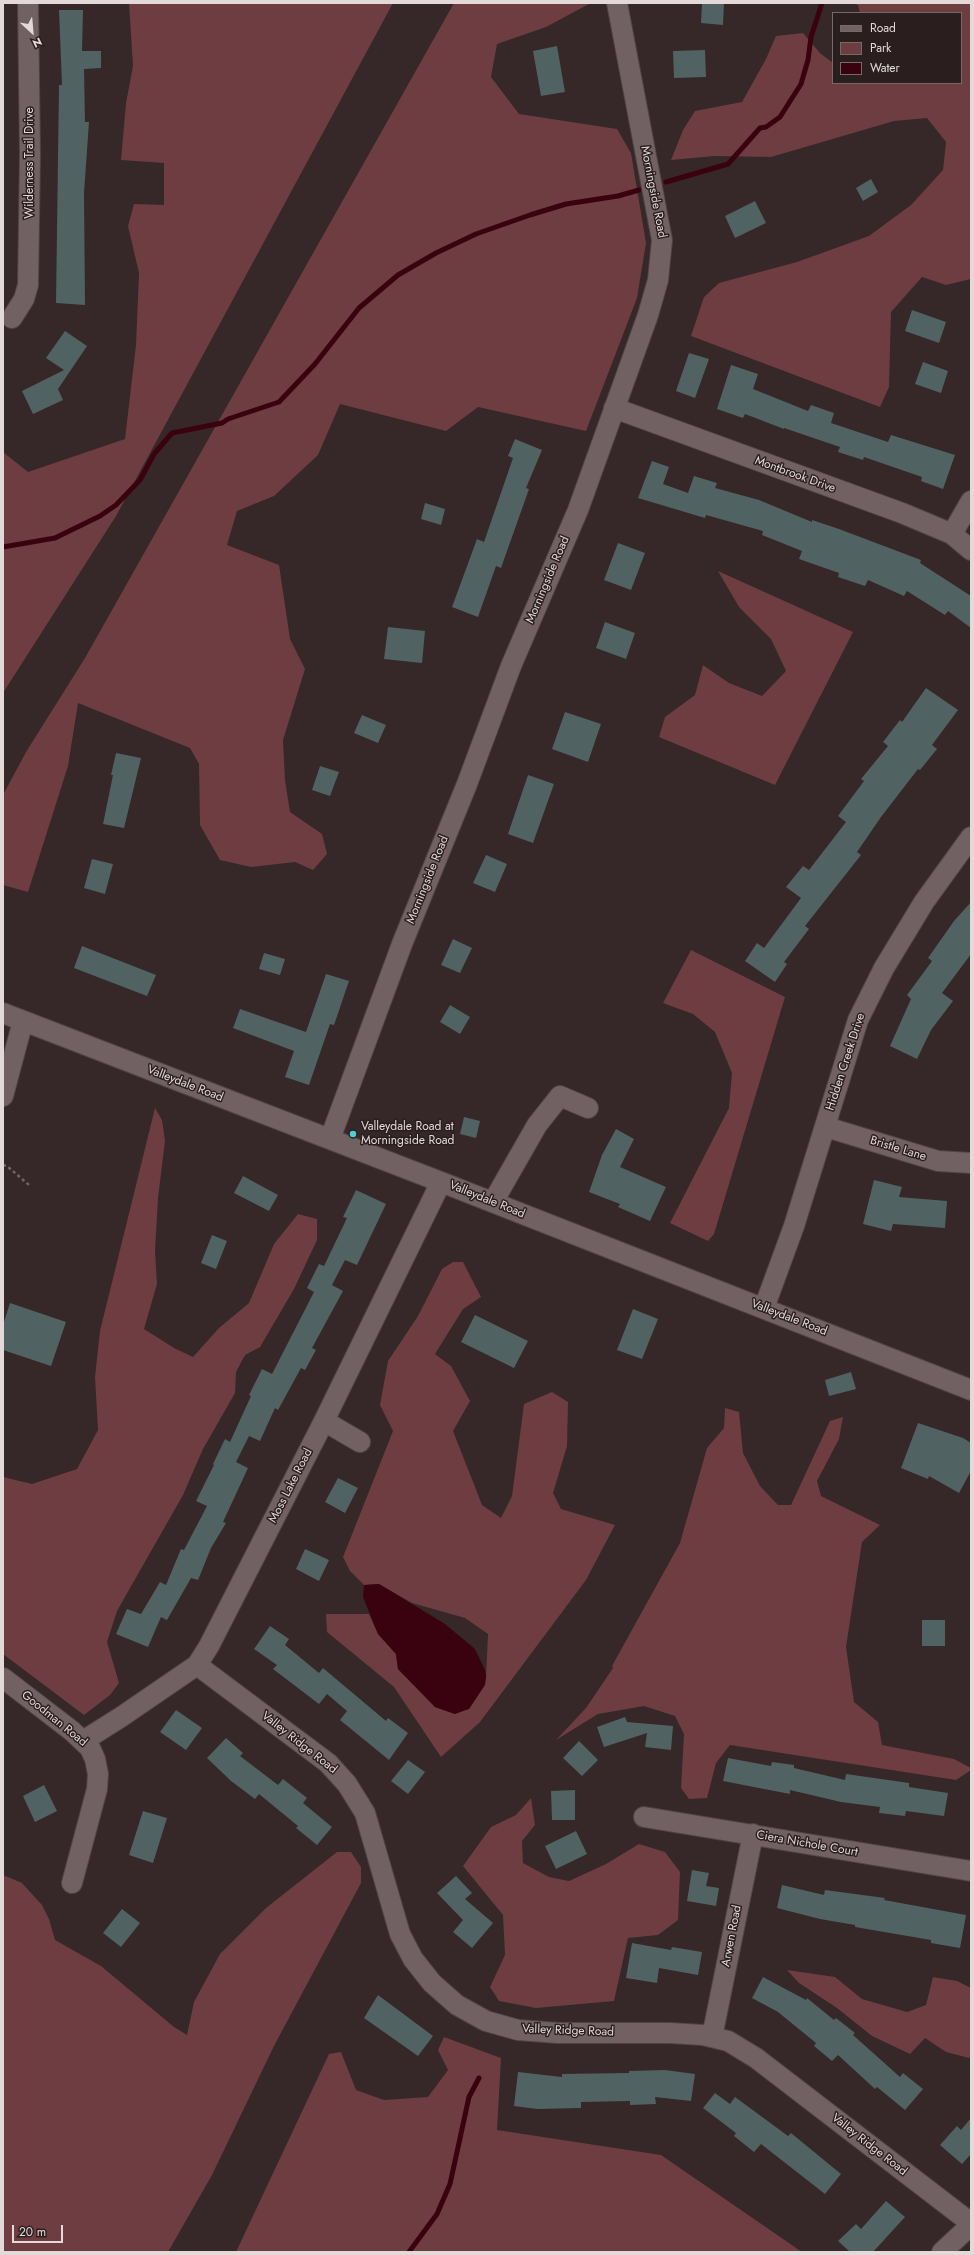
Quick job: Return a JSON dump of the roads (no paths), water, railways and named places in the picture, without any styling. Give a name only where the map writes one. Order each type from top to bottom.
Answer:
[{"type":"street","name":"Wilderness Trail Drive","points":[[12,318],[24,299],[28,285],[30,140],[28,3]]},
{"type":"street","name":"Morningside Road","points":[[330,1139],[402,944],[468,784],[511,666],[578,510],[648,315],[658,280],[663,250],[656,202],[617,3]]},
{"type":"street","name":"Montbrook Drive","points":[[614,408],[902,513],[952,534],[971,550]]},
{"type":"street","points":[[952,534],[971,501]]},
{"type":"street","name":"Hidden Creek Drive","points":[[764,1308],[826,1127],[858,1020],[884,968],[924,902],[971,837]]},
{"type":"street","name":"Valleydale Road","points":[[3,1013],[493,1202],[971,1390]]},
{"type":"street","points":[[3,1096],[23,1021]]},
{"type":"street","points":[[493,1202],[537,1125],[560,1096],[588,1108]]},
{"type":"street","name":"Bristle Lane","points":[[826,1127],[938,1161],[971,1163]]},
{"type":"street","name":"Moss Lake Road","points":[[83,1741],[121,1717],[196,1665],[221,1625],[324,1421],[441,1182]]},
{"type":"street","points":[[324,1421],[360,1442]]},
{"type":"street","name":"Valley Ridge Road","points":[[196,1665],[328,1764],[347,1784],[365,1813],[400,1934],[417,1965],[432,1983],[456,2005],[486,2020],[518,2030],[558,2033],[670,2033],[712,2037],[728,2041],[756,2058],[971,2224]]},
{"type":"street","name":"Goodman Road","points":[[3,1678],[83,1741],[95,1759],[98,1774],[97,1789],[72,1883]]},
{"type":"street","name":"Ciera Nichole Court","points":[[644,1817],[971,1871]]},
{"type":"street","name":"Arwen Road","points":[[712,2037],[753,1834]]},
{"type":"street","points":[[942,2252],[971,2224]]},
{"type":"water","points":[[379,1584],[445,1624],[475,1649],[485,1670],[486,1677],[485,1685],[469,1709],[455,1714],[435,1707],[398,1669],[396,1654],[378,1634],[363,1597],[364,1585]]},
{"type":"waterway","points":[[666,182],[728,164],[760,128],[766,127],[780,117],[801,84],[808,60],[811,37],[822,3]]},
{"type":"waterway","points":[[3,547],[55,538],[100,516],[116,505],[140,480],[154,454],[172,433],[222,423],[228,419],[279,402],[315,364],[359,308],[398,275],[436,253],[476,234],[530,215],[566,204],[618,196],[639,190]]},
{"type":"waterway","points":[[409,2252],[437,2214],[450,2184],[469,2097],[479,2078]]},
{"type":"place","name":"Valleydale Road at Morningside Road","points":[[353,1134]]}]
